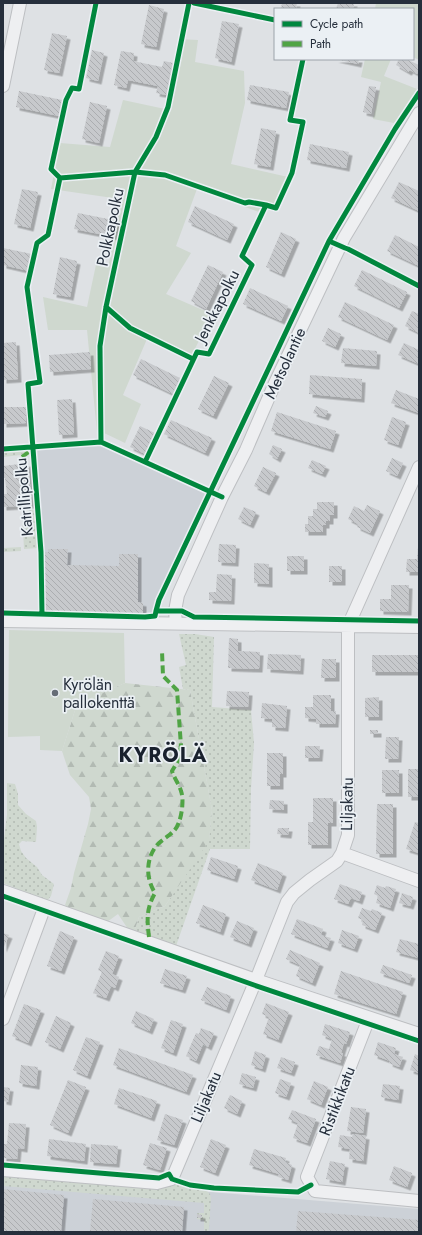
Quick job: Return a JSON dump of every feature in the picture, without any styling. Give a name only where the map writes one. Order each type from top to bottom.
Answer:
[{"type":"street","points":[[3,86],[20,3]]},
{"type":"street","name":"Metsolantie","points":[[176,624],[175,611],[178,595],[222,497],[246,450],[301,327],[344,238],[419,113]]},
{"type":"street","name":"Liljakatu","points":[[3,1170],[157,1183],[172,1178],[256,980],[287,902],[294,893],[310,880],[337,862],[342,854],[348,835],[348,626],[419,467]]},
{"type":"street","points":[[3,621],[419,627]]},
{"type":"street","points":[[342,854],[419,881]]},
{"type":"street","points":[[3,891],[256,980],[419,1034]]},
{"type":"street","points":[[3,1019],[45,906]]},
{"type":"street","name":"Ristikkikatu","points":[[369,1018],[307,1177],[310,1185],[315,1191],[419,1201]]},
{"type":"shaded area","points":[[101,442],[211,492],[155,604],[152,615],[42,614],[41,552],[32,447]]},
{"type":"shaded area","points":[[3,1175],[419,1209],[419,1232],[3,1232]]},
{"type":"green space","points":[[376,3],[419,3],[419,60],[414,58],[414,8],[375,8]]},
{"type":"green space","points":[[179,39],[198,40],[195,62],[244,71],[245,103],[231,164],[288,177],[275,204],[259,212],[197,189],[176,246],[191,253],[166,294],[212,314],[190,359],[147,339],[123,395],[141,404],[125,443],[102,432],[97,432],[87,330],[48,330],[43,297],[87,307],[97,260],[109,263],[120,199],[51,189],[60,143],[110,147],[123,100],[165,109]]},
{"type":"green space","points":[[365,60],[391,60],[384,76],[417,89],[394,123],[373,119],[381,82],[361,77]]},
{"type":"green space","points":[[29,450],[21,455],[3,457],[3,452]]},
{"type":"green space","points":[[36,510],[38,548],[24,549],[22,511]]},
{"type":"green space","points":[[21,547],[21,551],[3,552],[3,548]]},
{"type":"green space","name":"Kyrölän pallokenttä","points":[[9,630],[124,633],[125,683],[77,704],[62,751],[40,750],[40,736],[8,737]]},
{"type":"green space","points":[[179,634],[195,634],[214,637],[212,707],[251,710],[254,743],[251,789],[250,849],[210,849],[176,946],[134,932],[139,917],[165,906],[209,839],[212,810],[190,690],[183,689],[179,667],[186,665]]},
{"type":"green space","points":[[125,683],[190,690],[212,810],[209,841],[165,906],[139,917],[134,932],[128,929],[118,914],[107,922],[71,910],[65,905],[71,888],[91,809],[89,797],[70,775],[62,751],[77,704]]},
{"type":"green space","points":[[7,783],[15,784],[18,794],[18,805],[26,814],[36,821],[36,842],[22,841],[19,844],[21,851],[26,858],[37,867],[42,875],[54,884],[51,896],[47,901],[3,883],[3,847],[7,815]]},
{"type":"green space","points":[[3,1174],[163,1188],[179,1183],[206,1190],[210,1194],[211,1198],[208,1232],[204,1230],[204,1220],[197,1219],[197,1213],[204,1213],[204,1203],[3,1186]]},
{"type":"building","points":[[282,3],[297,3],[296,8],[281,8]]},
{"type":"building","points":[[338,3],[354,3],[353,8],[336,8]]},
{"type":"building","points":[[149,5],[164,9],[156,47],[141,44]]},
{"type":"building","points":[[222,21],[239,24],[231,62],[215,58]]},
{"type":"building","points":[[52,33],[67,36],[59,73],[44,70]]},
{"type":"building","points":[[92,50],[104,53],[98,81],[86,78]]},
{"type":"building","points":[[121,51],[134,53],[133,61],[162,67],[164,61],[173,63],[167,95],[156,93],[158,86],[128,80],[126,88],[114,85]]},
{"type":"building","points":[[340,60],[359,60],[358,64]]},
{"type":"building","points":[[398,60],[408,60],[419,65],[419,70],[417,74],[410,70],[408,72],[396,65]]},
{"type":"building","points":[[250,85],[289,92],[286,108],[247,100]]},
{"type":"building","points":[[369,86],[376,87],[371,114],[363,112]]},
{"type":"building","points":[[19,91],[62,100],[59,116],[16,107]]},
{"type":"building","points":[[90,102],[107,106],[99,143],[82,139]]},
{"type":"building","points":[[261,128],[276,131],[270,167],[254,164]]},
{"type":"building","points":[[310,144],[349,152],[346,168],[307,160]]},
{"type":"building","points":[[399,182],[419,191],[419,211],[391,198]]},
{"type":"building","points":[[22,189],[38,192],[30,228],[14,224]]},
{"type":"building","points":[[195,206],[234,224],[227,240],[188,222]]},
{"type":"building","points":[[78,213],[118,221],[115,237],[74,229]]},
{"type":"building","points":[[281,232],[296,239],[281,274],[266,267]]},
{"type":"building","points":[[395,235],[419,247],[419,266],[387,251]]},
{"type":"building","points":[[3,248],[32,254],[29,271],[3,265]]},
{"type":"building","points":[[60,257],[77,261],[70,297],[53,294]]},
{"type":"building","points":[[208,265],[223,272],[206,309],[191,301]]},
{"type":"building","points":[[362,270],[407,292],[399,308],[354,286]]},
{"type":"building","points":[[250,288],[288,306],[281,321],[243,304]]},
{"type":"building","points":[[345,302],[394,325],[387,340],[338,317]]},
{"type":"building","points":[[412,311],[419,314],[419,333],[405,326]]},
{"type":"building","points":[[328,328],[341,334],[335,347],[322,341]]},
{"type":"building","points":[[16,342],[18,379],[3,380],[3,343]]},
{"type":"building","points":[[404,343],[419,350],[419,364],[398,355]]},
{"type":"building","points":[[343,348],[377,351],[376,366],[341,363]]},
{"type":"building","points":[[90,352],[91,369],[50,372],[49,355]]},
{"type":"building","points":[[141,359],[180,378],[173,394],[133,375]]},
{"type":"building","points":[[310,375],[362,379],[361,399],[309,394]]},
{"type":"building","points":[[214,376],[229,383],[213,416],[198,409]]},
{"type":"building","points":[[396,390],[419,399],[419,413],[391,403]]},
{"type":"building","points":[[72,399],[74,434],[59,435],[57,400]]},
{"type":"building","points":[[316,406],[328,411],[325,417],[313,413]]},
{"type":"building","points":[[3,407],[26,407],[26,423],[3,424]]},
{"type":"building","points":[[277,412],[336,431],[330,449],[271,431]]},
{"type":"building","points":[[392,417],[406,422],[398,445],[384,440]]},
{"type":"building","points":[[171,420],[212,438],[205,453],[164,434]]},
{"type":"building","points":[[140,426],[155,433],[145,454],[130,447]]},
{"type":"building","points":[[273,445],[282,449],[277,459],[269,454]]},
{"type":"building","points":[[392,458],[403,463],[397,476],[386,471]]},
{"type":"building","points":[[312,460],[326,466],[322,474],[308,468]]},
{"type":"building","points":[[28,463],[32,505],[3,507],[3,494],[7,494],[5,478],[3,478],[3,466]]},
{"type":"building","points":[[263,467],[276,473],[266,492],[254,486]]},
{"type":"building","points":[[317,502],[334,502],[334,515],[330,515],[330,521],[326,521],[326,525],[323,525],[323,532],[305,532],[305,524],[308,524],[308,516],[313,516],[313,509],[317,509]]},
{"type":"building","points":[[367,505],[380,511],[370,533],[357,527],[358,524],[348,519],[354,506],[364,511]]},
{"type":"building","points":[[244,507],[256,512],[250,525],[238,519]]},
{"type":"building","points":[[219,544],[236,545],[235,563],[218,562]]},
{"type":"building","points":[[418,547],[419,572],[406,572],[407,559],[417,559]]},
{"type":"building","points":[[48,549],[68,549],[67,565],[119,566],[119,554],[138,554],[138,602],[143,603],[143,613],[43,612],[44,552],[48,552]]},
{"type":"building","points":[[287,556],[304,556],[304,571],[287,571]]},
{"type":"building","points":[[254,563],[269,564],[269,584],[254,583]]},
{"type":"building","points":[[329,566],[342,566],[342,582],[329,582]]},
{"type":"building","points":[[217,574],[232,575],[231,601],[209,600],[209,592],[216,592]]},
{"type":"building","points":[[391,585],[409,585],[408,612],[380,611],[380,599],[391,599]]},
{"type":"building","points":[[229,638],[238,639],[238,651],[260,652],[259,669],[228,668]]},
{"type":"building","points":[[268,654],[301,655],[300,671],[267,669]]},
{"type":"building","points":[[372,655],[419,655],[419,672],[372,672]]},
{"type":"building","points":[[322,659],[336,659],[336,678],[321,678]]},
{"type":"building","points":[[227,691],[249,692],[248,707],[226,706]]},
{"type":"building","points":[[313,695],[331,695],[331,711],[336,711],[335,724],[316,724],[316,719],[305,718],[305,707],[313,707]]},
{"type":"building","points":[[379,697],[379,717],[365,717],[365,698]]},
{"type":"building","points":[[262,703],[287,706],[285,728],[272,727],[272,719],[261,718]]},
{"type":"building","points":[[370,730],[378,730],[378,734],[370,734]]},
{"type":"building","points":[[386,737],[399,737],[398,759],[385,759]]},
{"type":"building","points":[[305,746],[320,746],[319,758],[305,758]]},
{"type":"building","points":[[267,753],[283,753],[283,774],[280,774],[280,786],[267,786]]},
{"type":"building","points":[[408,769],[419,769],[419,797],[408,797]]},
{"type":"building","points":[[382,770],[399,770],[399,793],[382,793]]},
{"type":"building","points":[[313,798],[333,798],[333,823],[328,823],[328,845],[308,845],[308,822],[313,822]]},
{"type":"building","points":[[270,800],[284,801],[284,810],[269,809]]},
{"type":"building","points":[[377,804],[393,804],[393,854],[376,854]]},
{"type":"building","points":[[415,822],[419,823],[419,853],[406,849]]},
{"type":"building","points":[[278,828],[289,828],[288,835],[277,834]]},
{"type":"building","points":[[211,857],[238,866],[234,879],[207,870]]},
{"type":"building","points":[[258,863],[283,873],[277,890],[251,880]]},
{"type":"building","points":[[340,884],[362,892],[359,901],[351,898],[348,904],[334,899]]},
{"type":"building","points":[[377,885],[385,888],[386,886],[396,889],[390,908],[376,903],[378,896],[374,894]]},
{"type":"building","points":[[402,893],[413,897],[410,906],[399,903]]},
{"type":"building","points":[[203,905],[226,914],[220,932],[196,923]]},
{"type":"building","points":[[362,908],[371,911],[372,909],[382,913],[375,930],[362,925],[363,920],[358,918]]},
{"type":"building","points":[[297,919],[323,929],[321,935],[331,938],[327,948],[291,934]]},
{"type":"building","points":[[237,921],[254,928],[248,944],[230,937]]},
{"type":"building","points":[[342,930],[359,936],[354,949],[338,943]]},
{"type":"building","points":[[60,931],[74,937],[61,971],[47,966]]},
{"type":"building","points":[[3,933],[9,935],[3,949]]},
{"type":"building","points":[[400,939],[419,944],[419,958],[396,952]]},
{"type":"building","points":[[290,950],[320,963],[312,983],[296,976],[300,965],[286,959]]},
{"type":"building","points":[[106,951],[119,956],[112,974],[119,977],[115,988],[111,986],[106,998],[93,993],[102,972],[98,970]]},
{"type":"building","points":[[383,965],[412,975],[409,983],[380,973]]},
{"type":"building","points":[[165,969],[187,976],[182,990],[160,983]]},
{"type":"building","points":[[341,971],[403,992],[396,1014],[334,994]]},
{"type":"building","points":[[207,987],[231,996],[226,1010],[201,1000]]},
{"type":"building","points":[[266,1003],[289,1012],[278,1040],[263,1034],[269,1017],[262,1014]]},
{"type":"building","points":[[24,1004],[41,1010],[28,1043],[12,1036]]},
{"type":"building","points":[[136,1011],[154,1019],[149,1031],[131,1023]]},
{"type":"building","points":[[56,1016],[71,1023],[60,1049],[45,1042]]},
{"type":"building","points":[[171,1020],[183,1024],[173,1053],[161,1048]]},
{"type":"building","points":[[325,1024],[350,1032],[346,1044],[344,1043],[340,1063],[316,1055],[319,1046],[329,1049],[332,1039],[322,1035]]},
{"type":"building","points":[[201,1028],[214,1033],[208,1047],[203,1044],[196,1061],[186,1056],[196,1033],[199,1034]]},
{"type":"building","points":[[86,1037],[100,1042],[87,1076],[73,1070]]},
{"type":"building","points":[[378,1042],[396,1048],[394,1054],[403,1057],[399,1067],[389,1063],[390,1061],[374,1055]]},
{"type":"building","points":[[119,1048],[193,1075],[186,1092],[113,1065]]},
{"type":"building","points":[[255,1051],[266,1055],[262,1069],[251,1065]]},
{"type":"building","points":[[415,1054],[419,1056],[419,1073],[410,1070]]},
{"type":"building","points":[[281,1057],[295,1062],[291,1073],[277,1068]]},
{"type":"building","points":[[21,1065],[38,1067],[36,1086],[19,1083]]},
{"type":"building","points":[[242,1073],[256,1077],[253,1088],[239,1084]]},
{"type":"building","points":[[280,1079],[291,1083],[286,1097],[275,1093]]},
{"type":"building","points":[[68,1080],[86,1087],[68,1133],[50,1125]]},
{"type":"building","points":[[314,1081],[328,1087],[321,1105],[307,1099]]},
{"type":"building","points":[[383,1084],[400,1086],[398,1100],[381,1097]]},
{"type":"building","points":[[3,1087],[10,1088],[8,1102],[3,1101]]},
{"type":"building","points":[[119,1088],[157,1101],[151,1118],[114,1104]]},
{"type":"building","points":[[230,1095],[242,1101],[237,1114],[224,1108]]},
{"type":"building","points":[[351,1107],[366,1109],[363,1133],[347,1131]]},
{"type":"building","points":[[292,1110],[316,1119],[307,1143],[293,1138],[298,1123],[288,1119]]},
{"type":"building","points":[[165,1114],[183,1120],[174,1145],[157,1140]]},
{"type":"building","points":[[9,1123],[26,1124],[24,1149],[18,1148],[17,1159],[3,1158],[3,1144],[7,1144]]},
{"type":"building","points":[[353,1134],[366,1136],[363,1161],[349,1159],[350,1149],[338,1147],[340,1135],[352,1137]]},
{"type":"building","points":[[49,1139],[86,1144],[84,1161],[47,1156]]},
{"type":"building","points":[[211,1139],[226,1145],[215,1173],[200,1167]]},
{"type":"building","points":[[150,1143],[167,1148],[160,1170],[143,1165]]},
{"type":"building","points":[[91,1144],[118,1146],[116,1164],[90,1162]]},
{"type":"building","points":[[254,1149],[286,1158],[285,1162],[292,1165],[288,1180],[278,1177],[279,1174],[249,1165]]},
{"type":"building","points":[[330,1161],[345,1164],[342,1182],[326,1179]]},
{"type":"building","points":[[394,1166],[412,1173],[407,1187],[389,1180]]},
{"type":"building","points":[[3,1189],[64,1195],[61,1232],[3,1232]]},
{"type":"building","points":[[93,1199],[184,1207],[182,1232],[90,1232]]},
{"type":"building","points":[[298,1211],[419,1220],[419,1232],[296,1232]]},
{"type":"building","points":[[197,1214],[202,1215],[202,1218],[197,1218]]},
{"type":"marked path","points":[[22,457],[30,451],[32,447]]},
{"type":"marked path","points":[[149,937],[148,915],[150,904],[155,893],[148,874],[149,861],[154,849],[173,832],[177,826],[181,815],[182,802],[182,794],[172,771],[178,761],[181,746],[177,690],[163,676],[162,651]]},
{"type":"cycle path","name":"Katrillipolku","points":[[42,614],[41,552],[28,384],[40,382],[27,287],[37,243],[48,235],[60,178],[51,169],[66,100],[72,88],[79,89],[96,3]]},
{"type":"cycle path","name":"Polkkapolku","points":[[101,442],[100,346],[106,307],[135,172],[156,137],[168,107],[189,3]]},
{"type":"cycle path","points":[[194,3],[274,20]]},
{"type":"cycle path","name":"Jenkkapolku","points":[[145,462],[197,352],[209,354],[252,265],[242,256],[266,205],[276,208],[292,173],[303,122],[290,120],[303,60]]},
{"type":"cycle path","points":[[156,611],[159,600],[329,241],[395,129],[419,93]]},
{"type":"cycle path","points":[[60,178],[135,172],[165,175],[245,203],[249,202],[266,205]]},
{"type":"cycle path","points":[[329,241],[348,249],[419,286]]},
{"type":"cycle path","points":[[106,307],[130,328],[193,359]]},
{"type":"cycle path","points":[[3,449],[101,442],[222,497]]},
{"type":"cycle path","points":[[3,613],[145,617],[155,616],[156,611],[182,611],[194,617],[419,621]]},
{"type":"cycle path","points":[[3,896],[254,985],[419,1041]]},
{"type":"cycle path","points":[[3,1165],[159,1178],[169,1174],[172,1179],[190,1185],[214,1188],[298,1192],[311,1185]]},
{"type":"place","name":"Kyrölän pallokenttä","points":[[55,693]]},
{"type":"district","name":"KYRÖLÄ","points":[[163,755]]}]
